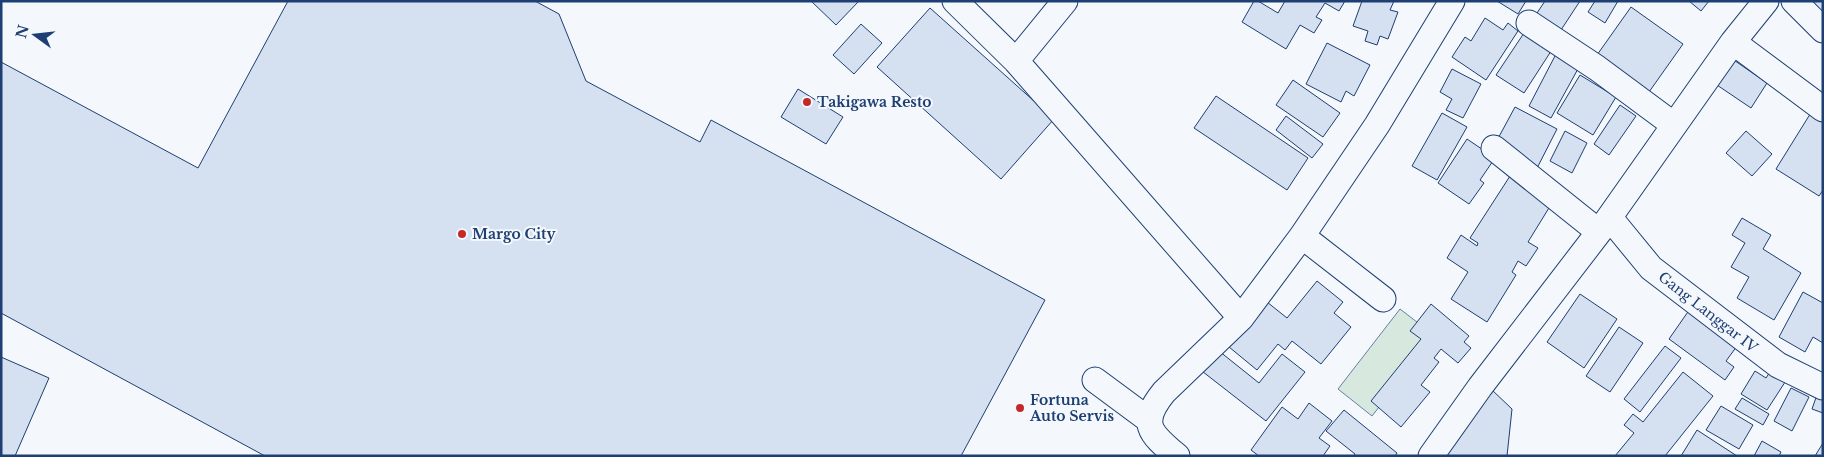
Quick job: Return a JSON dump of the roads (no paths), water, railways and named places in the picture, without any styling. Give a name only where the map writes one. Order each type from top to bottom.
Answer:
[{"type":"street","points":[[956,1],[1016,61],[1241,318]]},
{"type":"street","points":[[1016,61],[1065,1]]},
{"type":"street","points":[[1177,456],[1152,433],[1149,420],[1154,405],[1164,392],[1241,318],[1302,236],[1377,125],[1452,1]]},
{"type":"street","points":[[1431,456],[1480,387],[1604,225],[1733,42],[1766,1]]},
{"type":"street","points":[[1794,1],[1823,30]]},
{"type":"street","points":[[1529,23],[1598,68],[1674,125]]},
{"type":"street","points":[[1733,42],[1823,109]]},
{"type":"street","name":"Gang Langgar IV","points":[[1494,148],[1604,225],[1651,268],[1778,365],[1823,387]]},
{"type":"street","points":[[1302,236],[1383,299]]},
{"type":"street","points":[[1096,380],[1149,420]]},
{"type":"place","name":"Takigawa Resto","points":[[807,102]]},
{"type":"place","name":"Margo City","points":[[462,234]]},
{"type":"place","name":"Fortuna Auto Servis","points":[[1020,408]]}]
